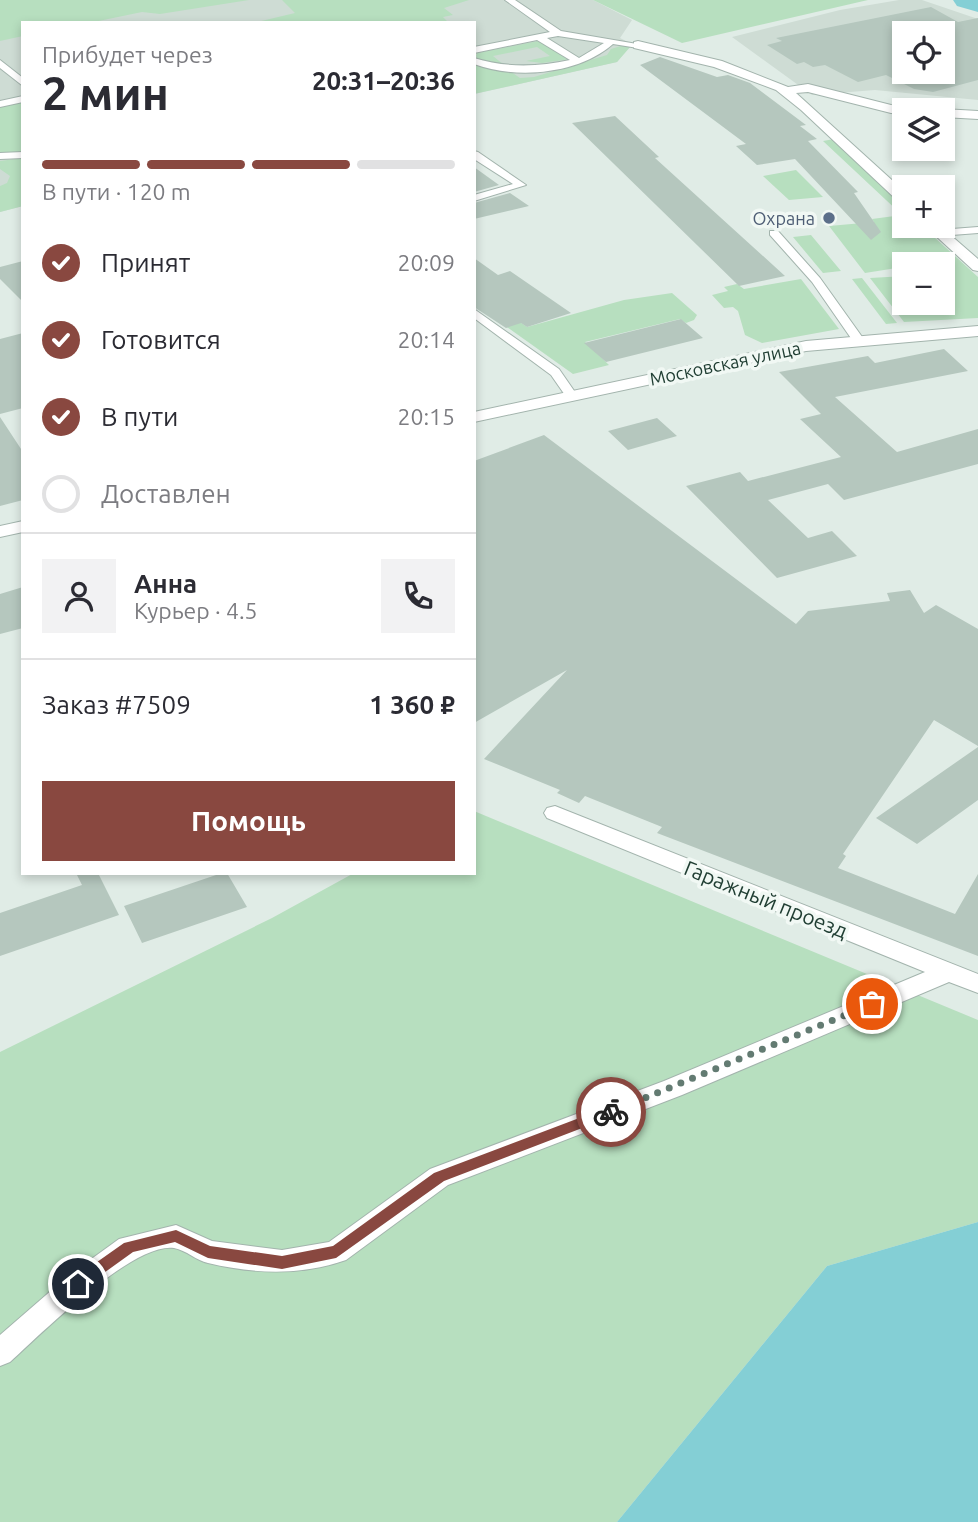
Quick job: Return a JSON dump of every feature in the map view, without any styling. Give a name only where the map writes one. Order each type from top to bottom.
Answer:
[{"type":"street","points":[[638,45],[718,64],[785,91],[806,107],[892,188]]},
{"type":"street","points":[[785,91],[808,88],[892,109]]},
{"type":"street","points":[[955,114],[978,115]]},
{"type":"street","points":[[947,238],[977,264]]},
{"type":"street","name":"Московская улица","points":[[476,417],[806,346],[978,331]]},
{"type":"street","points":[[0,532],[21,527]]},
{"type":"street","name":"Гаражный проезд","points":[[555,813],[978,984]]},
{"type":"street","points":[[0,1353],[78,1284],[129,1247],[176,1236],[208,1252],[282,1262],[336,1252],[439,1177],[673,1088],[947,973]]},
{"type":"lane","points":[[509,0],[558,33]]},
{"type":"lane","points":[[476,50],[558,33],[638,45]]},
{"type":"lane","points":[[539,37],[578,61]]},
{"type":"lane","points":[[476,62],[513,68],[550,67],[595,55],[611,41]]},
{"type":"lane","points":[[0,63],[21,81]]},
{"type":"lane","points":[[0,104],[21,99]]},
{"type":"lane","points":[[0,156],[21,155]]},
{"type":"lane","points":[[476,155],[521,185],[476,197]]},
{"type":"lane","points":[[955,229],[978,230]]},
{"type":"lane","points":[[775,233],[816,280],[859,341]]},
{"type":"lane","points":[[476,313],[555,372],[571,395]]},
{"type":"shaded area","points":[[0,0],[593,0],[632,20],[620,38],[632,44],[617,62],[476,94],[476,21],[21,21],[21,207],[0,212]]},
{"type":"shaded area","points":[[899,0],[922,0],[978,19],[978,100],[875,90],[812,95],[732,37],[840,10]]},
{"type":"green space","points":[[0,0],[249,0],[160,14],[142,12],[99,21],[21,21],[21,36],[0,41]]},
{"type":"green space","points":[[282,0],[469,0],[444,8],[453,15],[443,17],[447,21],[261,21],[295,13]]},
{"type":"green space","points":[[593,0],[868,0],[682,43]]},
{"type":"green space","points":[[538,41],[571,59],[542,63],[526,61],[550,56],[537,47],[493,56],[504,65],[479,61],[476,56],[477,53]]},
{"type":"green space","points":[[631,46],[617,62],[476,94],[476,65],[507,69],[520,78],[534,77],[607,55],[611,49]]},
{"type":"green space","points":[[21,102],[21,155],[0,156],[0,106]]},
{"type":"green space","points":[[834,139],[892,195],[892,206],[823,141]]},
{"type":"green space","points":[[21,158],[21,207],[0,212],[0,186],[7,183],[10,176],[0,169],[0,161]]},
{"type":"green space","points":[[796,170],[823,197],[789,200],[763,176]]},
{"type":"green space","points":[[892,216],[892,238],[935,238],[951,252],[892,252],[892,269],[865,273],[829,226],[874,222],[872,219]]},
{"type":"green space","points":[[811,235],[841,271],[823,273],[793,237]]},
{"type":"green space","points":[[955,256],[978,277],[978,318],[904,322],[899,315],[955,315]]},
{"type":"green space","points":[[892,277],[892,306],[870,278]]},
{"type":"green space","points":[[862,278],[897,323],[886,324],[852,279]]},
{"type":"green space","points":[[801,279],[839,329],[762,343],[745,335],[738,311],[733,307],[724,308],[712,295],[728,291],[724,287],[737,284],[744,289]]},
{"type":"green space","points":[[672,293],[697,315],[694,320],[686,323],[680,319],[585,342],[609,365],[573,374],[504,325],[517,320],[527,327],[624,300]]},
{"type":"green space","points":[[476,812],[978,1020],[978,1222],[827,1266],[617,1522],[0,1522],[0,1052],[272,918],[350,875],[476,875]]},
{"type":"water","points":[[978,1222],[978,1522],[617,1522],[827,1266]]},
{"type":"building","points":[[931,7],[958,22],[978,18],[978,80],[933,92],[914,89],[904,84],[955,84],[955,21],[892,21],[892,78],[886,75],[858,82],[825,65],[813,67],[804,62],[797,64],[767,45],[782,41],[776,38]]},
{"type":"building","points":[[660,57],[717,77],[728,75],[750,83],[806,125],[800,126],[817,139],[808,141],[858,192],[854,193],[881,232],[871,240],[795,159],[757,165],[736,146],[746,144],[640,65]]},
{"type":"building","points":[[615,116],[659,157],[655,158],[785,276],[739,286],[572,123]]},
{"type":"building","points":[[476,168],[499,185],[476,191]]},
{"type":"building","points":[[510,193],[529,206],[476,219],[476,202]]},
{"type":"building","points":[[476,259],[498,275],[510,271],[571,313],[527,327],[521,323],[506,328],[476,308]]},
{"type":"building","points":[[21,262],[21,300],[0,279],[0,267]]},
{"type":"building","points":[[681,319],[703,338],[606,362],[584,343]]},
{"type":"building","points":[[21,334],[21,409],[0,414],[0,339]]},
{"type":"building","points":[[944,349],[968,371],[835,397],[897,452],[978,429],[978,464],[844,500],[828,484],[768,500],[808,538],[832,531],[857,556],[777,578],[686,486],[740,472],[748,481],[841,457],[800,419],[821,414],[779,372],[868,356],[875,363]]},
{"type":"building","points":[[0,417],[21,449],[21,501],[0,506]]},
{"type":"building","points":[[657,418],[677,436],[628,450],[608,431]]},
{"type":"building","points":[[544,435],[796,624],[808,611],[890,601],[887,593],[910,590],[924,613],[936,605],[978,629],[978,746],[934,720],[843,854],[846,856],[838,868],[955,914],[978,874],[978,956],[657,833],[662,827],[585,796],[579,803],[557,793],[560,790],[484,759],[567,670],[476,722],[476,460]]},
{"type":"building","points":[[21,588],[21,629],[0,634],[0,594]]},
{"type":"building","points":[[978,747],[978,800],[917,844],[876,818]]},
{"type":"building","points":[[77,875],[99,875],[119,915],[0,956],[0,913],[82,885]]},
{"type":"building","points":[[216,875],[228,875],[247,907],[142,943],[124,906]]},
{"type":"waterway","points":[[966,0],[978,4]]},
{"type":"way so far","points":[[611,1112],[872,1004]]},
{"type":"place","name":"Охрана","points":[[829,218]]},
{"type":"route","points":[[78,1284],[129,1247],[176,1236],[208,1252],[282,1262],[336,1252],[439,1177],[611,1112]]}]
